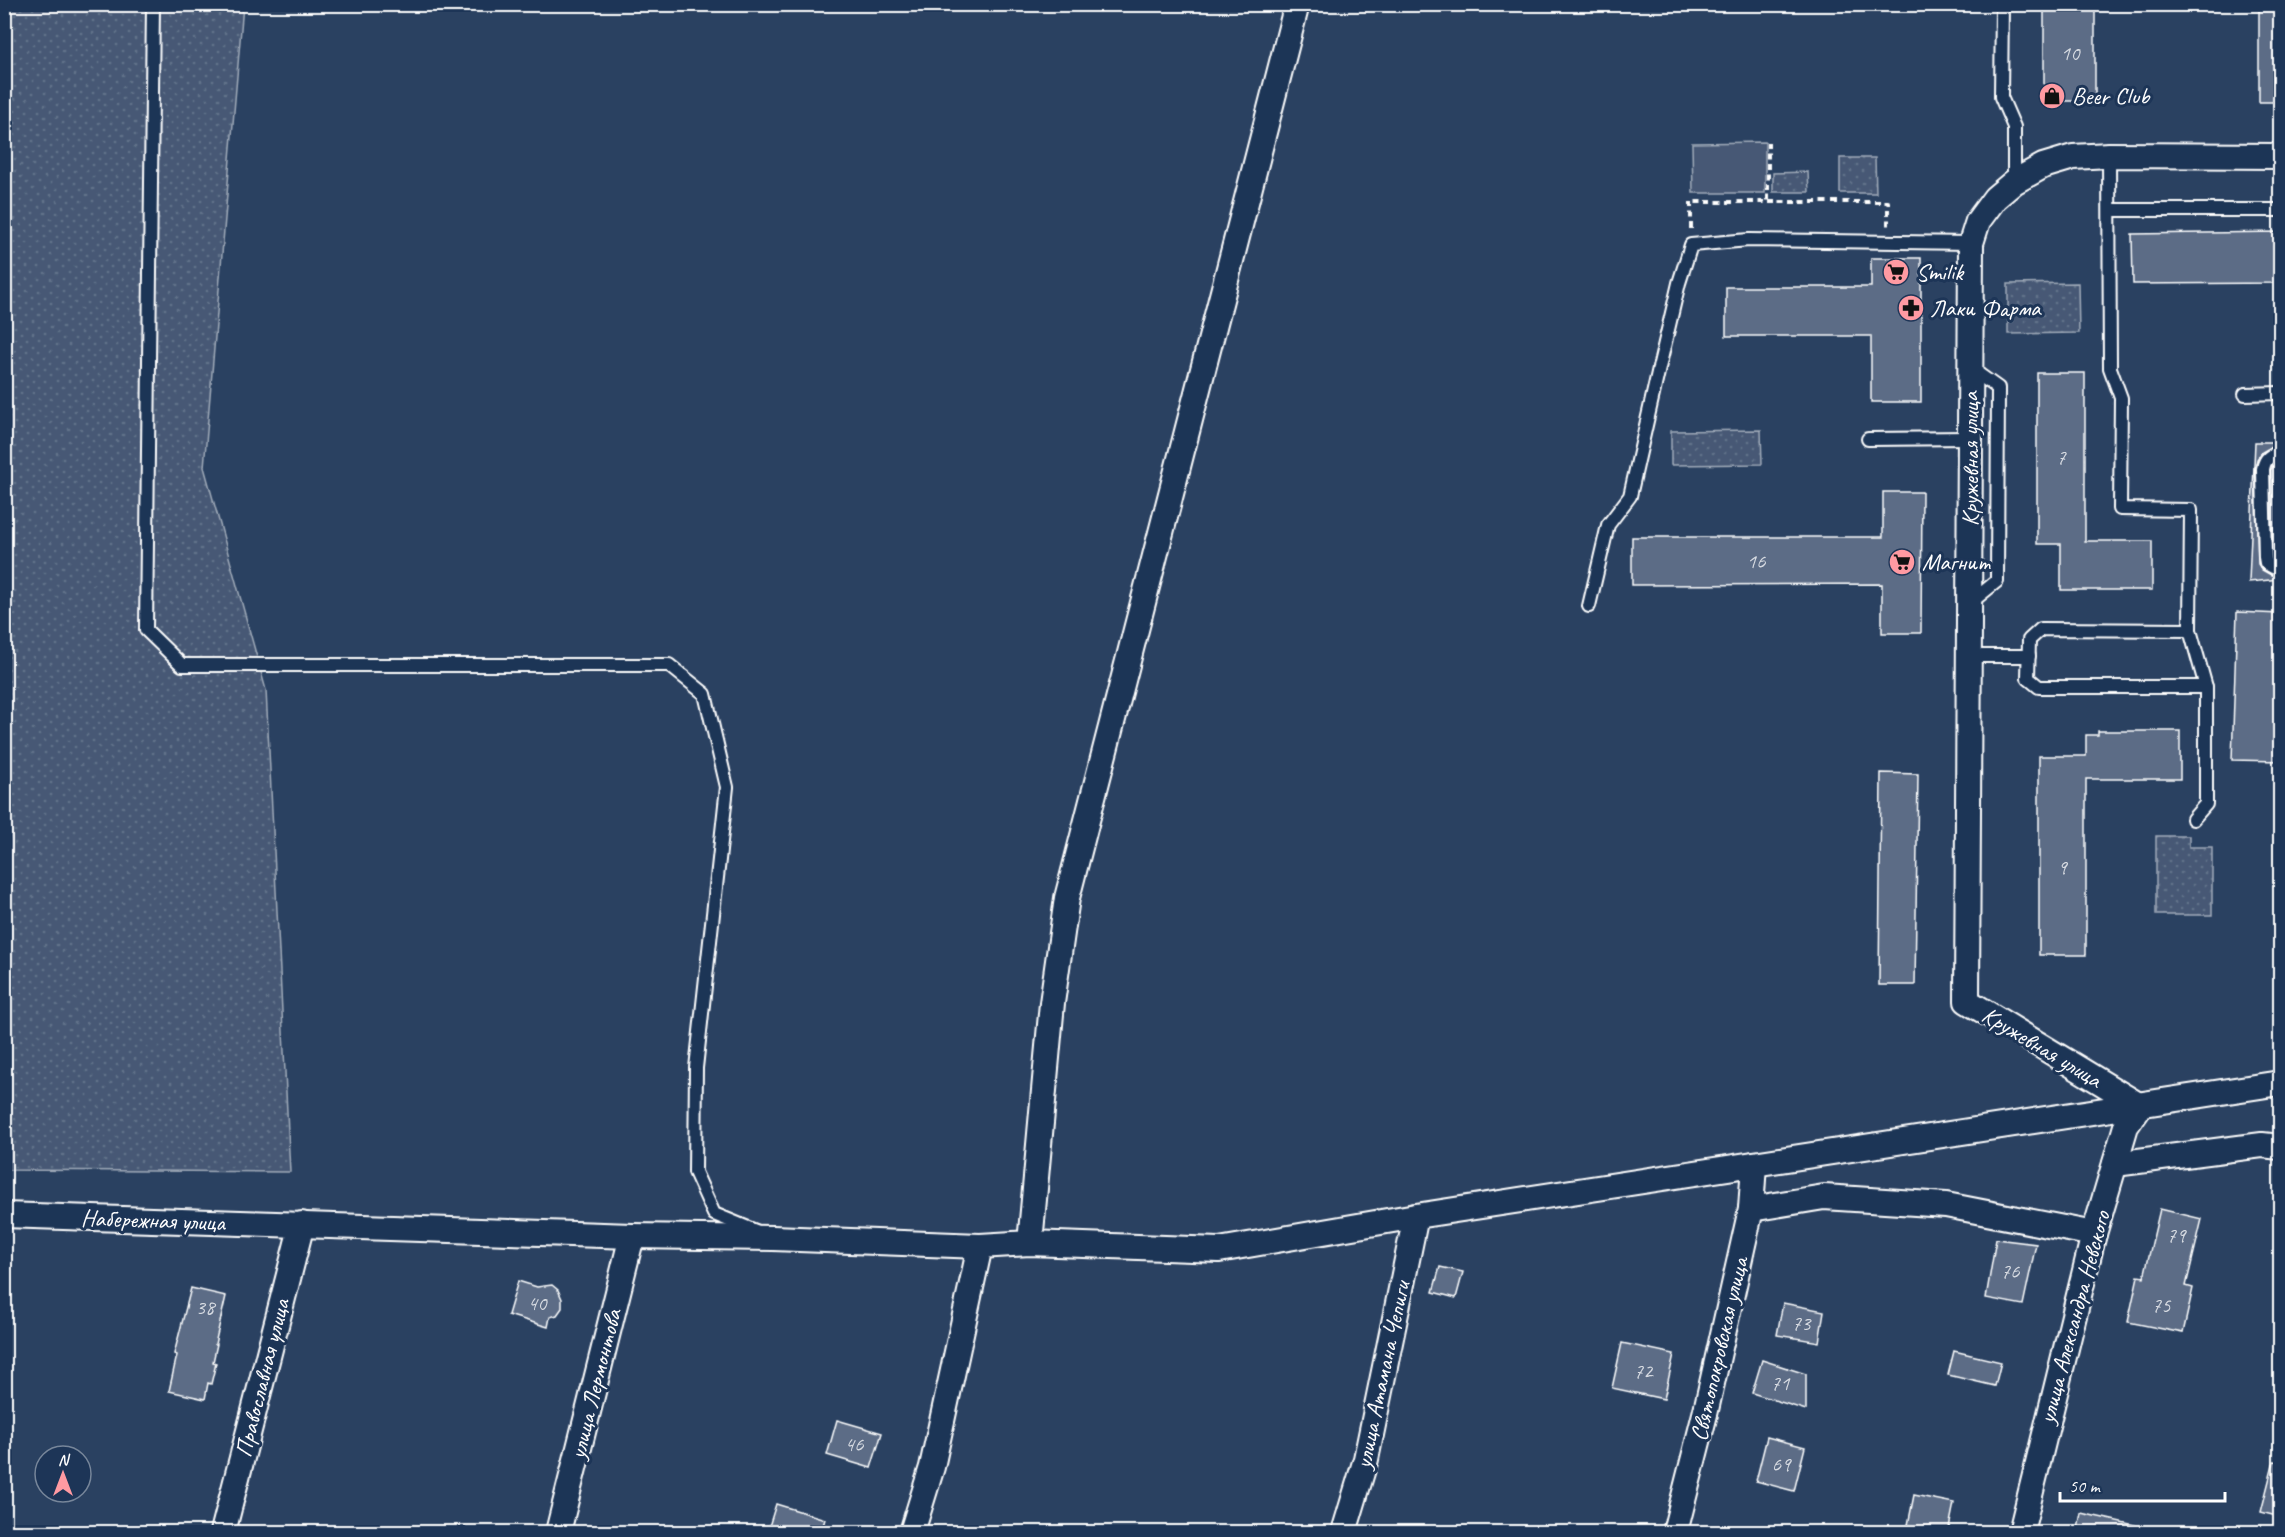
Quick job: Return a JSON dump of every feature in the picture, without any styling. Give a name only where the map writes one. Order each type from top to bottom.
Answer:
[{"type":"street","points":[[1030,1243],[1052,1003],[1067,898],[1298,4]]},
{"type":"street","name":"Кружевная улица","points":[[2140,1106],[1967,1001],[1971,243],[1978,221],[1995,198],[2013,182],[2043,166],[2073,157],[2109,155],[2280,156]]},
{"type":"street","name":"Набережная улица","points":[[4,1215],[632,1236],[773,1238],[980,1246],[1030,1243],[1218,1250],[1416,1216],[2280,1083]]},
{"type":"street","name":"улица Александра Невского","points":[[2021,1533],[2094,1234],[2126,1126],[2140,1106]]},
{"type":"street","points":[[2115,1164],[2262,1145],[2280,1147]]},
{"type":"street","name":"Святопокровская улица","points":[[1675,1533],[1706,1410],[1751,1209],[1754,1164]]},
{"type":"street","points":[[1751,1209],[1824,1197],[1946,1205],[2094,1234]]},
{"type":"street","name":"улица Атамана Чепиги","points":[[1344,1533],[1366,1459],[1416,1216]]},
{"type":"street","name":"Православная улица","points":[[223,1533],[302,1224]]},
{"type":"street","name":"улица Лермонтова","points":[[558,1533],[632,1236]]},
{"type":"street","points":[[912,1533],[932,1467],[980,1246]]},
{"type":"lane","points":[[153,4],[146,630],[182,664],[669,664],[705,694],[727,787],[696,1068],[695,1172],[714,1214],[773,1238]]},
{"type":"lane","points":[[2002,4],[2001,97],[2013,128],[2013,182]]},
{"type":"lane","points":[[2109,155],[2110,368],[2121,398],[2120,510],[2191,510],[2190,630],[2206,687],[2206,804],[2193,819]]},
{"type":"lane","points":[[2110,210],[2280,210]]},
{"type":"lane","points":[[1589,606],[1608,525],[1630,496],[1661,357],[1691,245],[1749,240],[1971,243]]},
{"type":"lane","points":[[1969,604],[1997,581],[1998,399],[1998,388],[1970,368]]},
{"type":"lane","points":[[2245,394],[2280,393]]},
{"type":"lane","points":[[1868,439],[1970,438]]},
{"type":"lane","points":[[2280,453],[2271,455],[2265,461],[2263,469],[2266,563],[2280,568]]},
{"type":"lane","points":[[2190,630],[2041,629],[2029,640],[2028,678],[2039,687],[2206,687]]},
{"type":"lane","points":[[1969,656],[2029,657]]},
{"type":"path","points":[[1768,142],[1768,202]]},
{"type":"path","points":[[1691,245],[1691,202],[1888,202],[1888,229],[1897,229]]},
{"type":"shaded area","points":[[5,5],[243,5],[204,467],[266,690],[290,1172],[5,1170]]},
{"type":"shaded area","points":[[1765,142],[1765,193],[1693,193],[1692,143]]},
{"type":"shaded area","points":[[1840,158],[1875,158],[1876,193],[1840,193]]},
{"type":"shaded area","points":[[1808,172],[1809,192],[1773,192],[1773,173]]},
{"type":"shaded area","points":[[2078,283],[2079,333],[2008,334],[2008,284]]},
{"type":"shaded area","points":[[1761,430],[1762,464],[1671,465],[1671,431]]},
{"type":"shaded area","points":[[2156,836],[2189,836],[2189,847],[2212,847],[2212,915],[2156,915]]},
{"type":"building","points":[[2044,4],[2095,4],[2095,101],[2044,101]]},
{"type":"building","points":[[2259,4],[2280,4],[2280,102],[2259,102]]},
{"type":"building","points":[[2280,232],[2280,283],[2133,284],[2132,234]]},
{"type":"building","points":[[1871,258],[1921,258],[1921,402],[1871,402],[1871,336],[1726,336],[1726,287],[1871,287]]},
{"type":"building","points":[[2037,373],[2085,373],[2085,541],[2152,541],[2152,590],[2061,590],[2061,544],[2037,544]]},
{"type":"building","points":[[2255,442],[2280,442],[2280,445],[2262,452],[2257,459],[2255,469],[2258,564],[2262,570],[2271,575],[2280,576],[2280,579],[2249,582]]},
{"type":"building","points":[[2280,461],[2280,560],[2273,556],[2271,470],[2274,464]]},
{"type":"building","points":[[1883,492],[1922,492],[1921,633],[1882,633],[1882,584],[1632,585],[1632,537],[1883,537]]},
{"type":"building","points":[[2237,612],[2280,614],[2280,761],[2232,760]]},
{"type":"building","points":[[2098,731],[2180,731],[2180,779],[2086,779],[2086,955],[2039,955],[2039,756],[2086,756],[2086,735],[2098,735]]},
{"type":"building","points":[[1881,773],[1918,774],[1915,985],[1879,985]]},
{"type":"building","points":[[2160,1209],[2202,1219],[2186,1286],[2193,1288],[2183,1333],[2128,1322],[2138,1276],[2144,1277]]},
{"type":"building","points":[[1996,1239],[2036,1244],[2023,1305],[1986,1298]]},
{"type":"building","points":[[1440,1267],[1463,1272],[1456,1298],[1433,1292]]},
{"type":"building","points":[[518,1281],[537,1287],[552,1285],[558,1290],[562,1299],[562,1308],[557,1315],[550,1317],[548,1327],[508,1315]]},
{"type":"building","points":[[191,1288],[226,1296],[215,1344],[217,1344],[213,1362],[216,1363],[211,1384],[208,1383],[205,1399],[169,1391],[177,1355],[174,1354]]},
{"type":"building","points":[[1783,1303],[1824,1311],[1819,1342],[1777,1335]]},
{"type":"building","points":[[1622,1343],[1674,1354],[1664,1399],[1612,1388]]},
{"type":"building","points":[[1954,1351],[2001,1362],[1995,1386],[1948,1375]]},
{"type":"building","points":[[1762,1360],[1806,1374],[1806,1410],[1752,1393]]},
{"type":"building","points":[[837,1420],[882,1433],[871,1468],[827,1455]]},
{"type":"building","points":[[1767,1437],[1805,1447],[1794,1491],[1756,1481]]},
{"type":"building","points":[[2274,1461],[2280,1462],[2280,1517],[2261,1512]]},
{"type":"building","points":[[1914,1495],[1954,1503],[1948,1533],[1908,1525]]},
{"type":"building","points":[[776,1504],[825,1519],[821,1533],[767,1533]]},
{"type":"building","points":[[2081,1513],[2135,1525],[2135,1533],[2077,1533]]},
{"type":"place","name":"Beer Club","points":[[2052,96]]},
{"type":"place","name":"Smilik","points":[[1896,272]]},
{"type":"place","name":"Лаки Фарма","points":[[1911,308]]},
{"type":"place","name":"Магнит","points":[[1902,562]]}]
